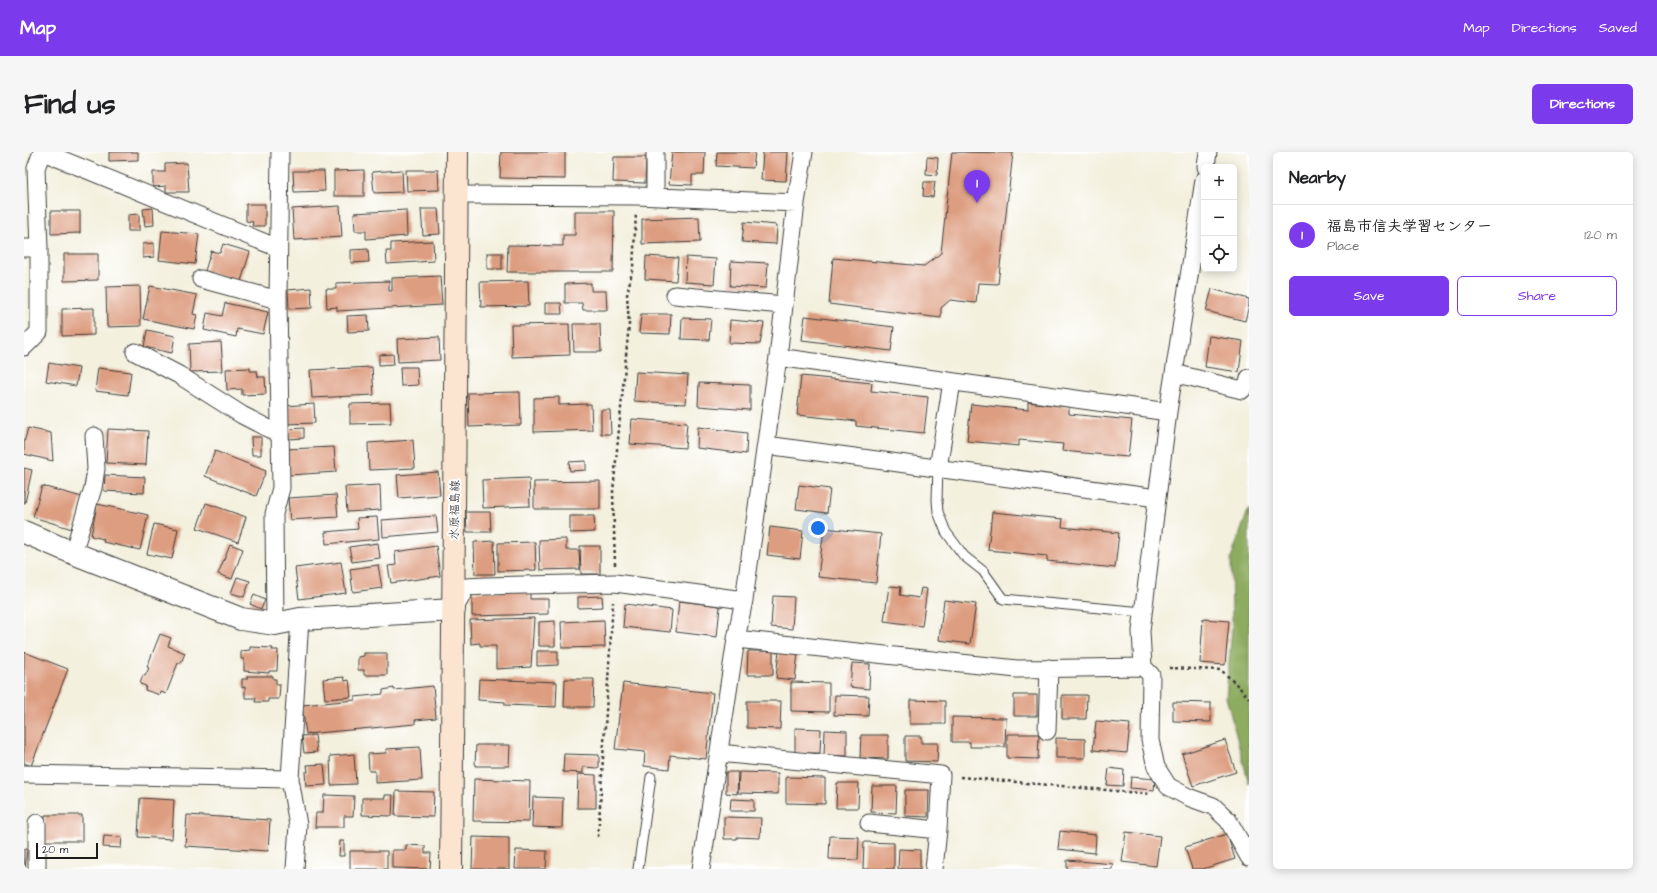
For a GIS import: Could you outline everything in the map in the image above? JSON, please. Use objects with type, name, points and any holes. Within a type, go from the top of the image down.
[{"type":"main road","name":"水原福島線","points":[[451,869],[458,195],[457,152]]},
{"type":"street","points":[[24,347],[39,332],[32,248],[36,168],[42,152],[278,248]]},
{"type":"street","points":[[275,624],[274,514],[281,488],[278,300],[280,152]]},
{"type":"street","points":[[655,152],[655,197]]},
{"type":"street","points":[[701,869],[736,639],[744,600],[778,357],[783,305],[804,152]]},
{"type":"street","points":[[1206,164],[1208,152]]},
{"type":"street","points":[[458,195],[637,196],[796,203]]},
{"type":"street","points":[[1201,199],[1168,412],[1157,498],[1141,631],[1143,667],[1151,676],[1150,740],[1156,767],[1168,786],[1188,797],[1213,806],[1228,820],[1249,857]]},
{"type":"street","points":[[201,279],[278,300]]},
{"type":"street","points":[[675,295],[783,305]]},
{"type":"street","points":[[135,352],[179,374],[242,415],[279,434]]},
{"type":"street","points":[[778,357],[1168,412]]},
{"type":"street","points":[[1174,373],[1242,390],[1248,383],[1249,378]]},
{"type":"street","points":[[938,468],[952,382]]},
{"type":"street","points":[[73,553],[94,482],[96,470],[94,436]]},
{"type":"street","points":[[766,445],[1157,498]]},
{"type":"street","points":[[24,532],[73,553],[241,619],[275,624],[300,619],[454,610],[466,587],[615,583],[744,600]]},
{"type":"street","points":[[295,869],[298,825],[290,779],[300,619]]},
{"type":"street","points":[[736,639],[1017,669],[1143,667]]},
{"type":"street","points":[[1047,731],[1049,668]]},
{"type":"street","points":[[719,753],[942,775],[934,869]]},
{"type":"street","points":[[24,774],[290,779]]},
{"type":"street","points":[[37,869],[38,823]]},
{"type":"street","points":[[869,823],[938,830]]},
{"type":"lane","points":[[938,468],[938,512],[946,532],[964,556],[983,571],[1003,599],[1143,612]]},
{"type":"lane","points":[[638,869],[651,777]]},
{"type":"path","points":[[598,837],[615,583],[613,492],[629,324],[627,295],[632,267],[637,196]]},
{"type":"path","points":[[1143,667],[1221,670],[1249,698]]},
{"type":"path","points":[[942,775],[1156,794]]},
{"type":"green space","points":[[1249,508],[1249,784],[1226,697],[1232,626],[1231,558]]},
{"type":"building","points":[[109,152],[138,152],[138,160],[109,161]]},
{"type":"building","points":[[501,152],[565,152],[565,179],[500,178]]},
{"type":"building","points":[[672,152],[705,152],[704,175],[692,175],[692,185],[669,184]]},
{"type":"building","points":[[717,152],[755,152],[753,168],[716,166]]},
{"type":"building","points":[[763,152],[788,152],[786,181],[761,180]]},
{"type":"building","points":[[952,152],[1013,153],[998,284],[978,283],[976,303],[950,300],[941,308],[941,318],[829,304],[833,258],[924,266],[941,253]]},
{"type":"building","points":[[614,157],[646,157],[645,183],[613,182]]},
{"type":"building","points":[[927,157],[938,158],[937,175],[926,174]]},
{"type":"building","points":[[187,163],[189,192],[166,192],[166,186],[153,187],[153,172],[165,172],[165,164]]},
{"type":"building","points":[[364,170],[364,196],[334,196],[334,171]]},
{"type":"building","points":[[402,170],[403,192],[374,193],[372,172]]},
{"type":"building","points":[[406,170],[438,170],[439,190],[407,191]]},
{"type":"building","points":[[293,171],[324,171],[325,191],[294,192]]},
{"type":"building","points":[[924,182],[935,182],[933,197],[923,196]]},
{"type":"building","points":[[246,204],[265,204],[265,226],[252,226],[253,222],[246,221]]},
{"type":"building","points":[[340,206],[342,237],[294,240],[292,209]]},
{"type":"building","points":[[153,208],[154,225],[145,226],[143,209]]},
{"type":"building","points":[[421,209],[438,209],[440,234],[423,235]]},
{"type":"building","points":[[406,210],[407,236],[366,239],[366,231],[355,231],[354,213]]},
{"type":"building","points":[[51,211],[80,211],[80,233],[51,234]]},
{"type":"building","points":[[575,211],[614,211],[613,272],[507,272],[508,245],[563,246],[563,235],[575,235]]},
{"type":"building","points":[[139,214],[139,231],[128,231],[128,215]]},
{"type":"building","points":[[699,217],[700,242],[642,244],[642,219]]},
{"type":"building","points":[[744,222],[777,225],[776,244],[742,242]]},
{"type":"building","points":[[162,231],[199,234],[195,264],[159,260]]},
{"type":"building","points":[[433,241],[434,261],[387,264],[386,251],[391,251],[391,243]]},
{"type":"building","points":[[154,243],[154,257],[143,258],[143,244]]},
{"type":"building","points":[[223,244],[250,252],[241,281],[205,271],[211,251],[220,253]]},
{"type":"building","points":[[368,249],[369,262],[351,263],[351,250]]},
{"type":"building","points":[[487,253],[502,253],[502,269],[487,269]]},
{"type":"building","points":[[64,254],[98,254],[98,280],[64,281]]},
{"type":"building","points":[[646,256],[678,258],[676,281],[645,279]]},
{"type":"building","points":[[686,257],[716,259],[714,284],[685,282]]},
{"type":"building","points":[[731,261],[768,263],[766,288],[730,286]]},
{"type":"building","points":[[440,276],[442,305],[337,311],[337,307],[327,308],[326,289],[336,289],[336,283],[389,281],[389,291],[392,291],[392,278]]},
{"type":"building","points":[[528,281],[529,306],[481,307],[480,282]]},
{"type":"building","points":[[591,283],[591,291],[606,291],[607,310],[583,310],[582,303],[565,303],[565,284]]},
{"type":"building","points":[[140,286],[141,326],[107,327],[106,287]]},
{"type":"building","points":[[150,286],[197,295],[193,314],[197,315],[194,329],[143,319]]},
{"type":"building","points":[[311,288],[312,308],[289,309],[288,290]]},
{"type":"building","points":[[1212,289],[1249,299],[1245,321],[1206,311]]},
{"type":"building","points":[[225,303],[268,312],[263,334],[237,329],[236,337],[204,330],[207,313],[222,316]]},
{"type":"building","points":[[545,303],[561,303],[562,314],[545,314]]},
{"type":"building","points":[[94,308],[94,335],[62,336],[62,309]]},
{"type":"building","points":[[641,314],[671,314],[670,334],[639,333]]},
{"type":"building","points":[[368,315],[369,331],[348,332],[347,316]]},
{"type":"building","points":[[805,316],[894,327],[891,351],[802,340]]},
{"type":"building","points":[[682,318],[711,319],[709,340],[681,339]]},
{"type":"building","points":[[730,320],[764,323],[760,344],[729,343]]},
{"type":"building","points":[[569,324],[570,355],[512,357],[511,325]]},
{"type":"building","points":[[573,324],[600,324],[601,352],[574,352]]},
{"type":"building","points":[[147,330],[175,336],[172,353],[144,347]]},
{"type":"building","points":[[1209,336],[1243,341],[1239,372],[1205,367]]},
{"type":"building","points":[[439,337],[440,360],[398,362],[397,339]]},
{"type":"building","points":[[221,342],[223,371],[190,372],[189,344]]},
{"type":"building","points":[[393,354],[394,364],[379,365],[379,355]]},
{"type":"building","points":[[49,363],[79,368],[76,386],[46,381]]},
{"type":"building","points":[[372,367],[374,395],[312,398],[310,370]]},
{"type":"building","points":[[400,367],[417,367],[418,385],[401,386]]},
{"type":"building","points":[[98,368],[131,372],[128,395],[95,391]]},
{"type":"building","points":[[250,368],[250,371],[257,371],[258,377],[265,377],[266,394],[242,395],[242,389],[227,390],[226,369]]},
{"type":"building","points":[[636,372],[688,375],[686,404],[634,401]]},
{"type":"building","points":[[801,376],[872,383],[871,391],[928,397],[924,433],[856,426],[856,421],[797,415]]},
{"type":"building","points":[[699,383],[750,385],[750,410],[698,406]]},
{"type":"building","points":[[520,392],[521,425],[469,427],[468,393]]},
{"type":"building","points":[[559,397],[559,405],[591,404],[592,430],[534,432],[534,398]]},
{"type":"building","points":[[1028,402],[1069,407],[1069,414],[1132,420],[1128,457],[1062,451],[1063,444],[1019,440],[1019,446],[967,441],[971,404],[1028,410]]},
{"type":"building","points":[[390,403],[391,423],[350,424],[350,404]]},
{"type":"building","points":[[314,404],[315,423],[285,424],[284,406]]},
{"type":"building","points":[[601,410],[610,410],[611,434],[601,434]]},
{"type":"building","points":[[632,419],[687,423],[685,448],[630,444]]},
{"type":"building","points":[[698,427],[747,433],[746,454],[697,448]]},
{"type":"building","points":[[28,428],[51,433],[53,461],[24,454],[24,443]]},
{"type":"building","points":[[304,428],[304,438],[289,439],[288,429]]},
{"type":"building","points":[[108,429],[148,431],[146,465],[106,463]]},
{"type":"building","points":[[251,437],[261,437],[261,455],[252,455]]},
{"type":"building","points":[[413,440],[415,468],[369,470],[368,443]]},
{"type":"building","points":[[334,447],[336,472],[289,475],[287,449]]},
{"type":"building","points":[[215,451],[266,471],[256,496],[205,476]]},
{"type":"building","points":[[586,461],[586,470],[570,471],[569,462]]},
{"type":"building","points":[[24,468],[32,470],[25,503],[24,503]]},
{"type":"building","points":[[438,472],[440,495],[399,498],[397,475]]},
{"type":"building","points":[[105,475],[145,477],[144,493],[104,491]]},
{"type":"building","points":[[529,478],[530,506],[483,508],[482,480]]},
{"type":"building","points":[[600,481],[600,509],[534,509],[534,482]]},
{"type":"building","points":[[380,485],[381,510],[347,512],[345,487]]},
{"type":"building","points":[[799,485],[830,489],[827,513],[796,509]]},
{"type":"building","points":[[42,486],[82,497],[72,529],[33,517]]},
{"type":"building","points":[[336,495],[338,517],[290,520],[288,498]]},
{"type":"building","points":[[206,503],[246,517],[238,542],[197,528]]},
{"type":"building","points":[[97,504],[148,515],[140,550],[103,542],[104,539],[91,536]]},
{"type":"building","points":[[466,512],[490,512],[491,532],[467,532]]},
{"type":"building","points":[[992,512],[1063,519],[1062,527],[1119,533],[1115,568],[1047,561],[1047,556],[988,550]]},
{"type":"building","points":[[436,516],[438,532],[383,537],[382,520]]},
{"type":"building","points":[[570,516],[594,516],[595,532],[570,533]]},
{"type":"building","points":[[377,517],[379,539],[326,544],[325,532],[358,529],[357,518]]},
{"type":"building","points":[[154,524],[178,529],[172,559],[147,554]]},
{"type":"building","points":[[770,527],[803,531],[800,559],[767,555]]},
{"type":"building","points":[[824,528],[881,534],[876,583],[818,577]]},
{"type":"building","points":[[566,539],[566,550],[579,550],[580,569],[540,570],[539,540]]},
{"type":"building","points":[[494,541],[495,574],[475,574],[474,542]]},
{"type":"building","points":[[535,542],[536,570],[498,571],[498,543]]},
{"type":"building","points":[[378,543],[380,558],[352,562],[349,547]]},
{"type":"building","points":[[230,544],[243,549],[232,579],[218,574]]},
{"type":"building","points":[[436,546],[440,576],[391,583],[388,566],[396,565],[395,552]]},
{"type":"building","points":[[580,546],[600,546],[600,574],[581,574]]},
{"type":"building","points":[[341,562],[346,593],[299,599],[295,568]]},
{"type":"building","points":[[378,565],[382,588],[353,592],[350,569]]},
{"type":"building","points":[[237,577],[250,581],[244,597],[231,593]]},
{"type":"building","points":[[889,586],[901,587],[900,595],[919,598],[921,588],[927,589],[922,626],[884,621]]},
{"type":"building","points":[[530,590],[530,599],[548,599],[548,614],[472,616],[472,592]]},
{"type":"building","points":[[254,595],[265,600],[261,609],[250,604]]},
{"type":"building","points":[[602,596],[603,607],[578,608],[578,597]]},
{"type":"building","points":[[773,596],[794,597],[792,629],[771,627]]},
{"type":"building","points":[[944,600],[976,604],[970,644],[939,640]]},
{"type":"building","points":[[679,601],[720,606],[717,637],[676,632]]},
{"type":"building","points":[[625,604],[672,610],[670,632],[623,627]]},
{"type":"building","points":[[534,618],[531,667],[496,669],[496,646],[480,646],[480,643],[471,644],[470,620]]},
{"type":"building","points":[[1203,619],[1229,621],[1225,665],[1200,663]]},
{"type":"building","points":[[604,620],[605,647],[562,648],[561,622]]},
{"type":"building","points":[[555,621],[555,646],[539,646],[539,622]]},
{"type":"building","points":[[160,634],[171,638],[168,646],[185,653],[181,663],[178,663],[166,694],[161,692],[160,695],[145,690],[146,686],[140,684],[143,675],[145,676],[149,668],[147,667]]},
{"type":"building","points":[[250,647],[273,648],[272,650],[278,650],[277,671],[269,671],[269,673],[244,671],[244,659],[241,659],[241,651],[250,650]]},
{"type":"building","points":[[779,650],[798,652],[795,680],[776,678]]},
{"type":"building","points":[[537,651],[558,651],[558,665],[537,666]]},
{"type":"building","points":[[748,651],[773,651],[773,675],[747,675]]},
{"type":"building","points":[[24,652],[68,669],[31,766],[24,763]]},
{"type":"building","points":[[364,653],[387,653],[387,675],[364,675],[364,670],[358,670],[358,657],[364,656]]},
{"type":"building","points":[[852,663],[870,664],[869,689],[850,687]]},
{"type":"building","points":[[247,676],[273,676],[273,679],[276,679],[276,684],[280,684],[279,699],[268,699],[268,702],[255,702],[256,698],[245,698],[245,687],[242,688],[242,679],[247,679]]},
{"type":"building","points":[[344,677],[345,681],[349,680],[351,697],[325,699],[323,679]]},
{"type":"building","points":[[479,679],[557,682],[556,707],[505,705],[505,702],[478,700]]},
{"type":"building","points":[[565,679],[594,679],[593,707],[564,707]]},
{"type":"building","points":[[791,682],[829,683],[829,712],[791,711]]},
{"type":"building","points":[[623,683],[713,693],[706,759],[670,755],[669,769],[644,766],[645,752],[615,749]]},
{"type":"building","points":[[433,686],[436,718],[415,720],[415,724],[306,734],[302,705],[355,700],[355,697],[383,694],[383,690],[394,688],[394,690]]},
{"type":"building","points":[[835,695],[869,696],[868,716],[834,715]]},
{"type":"building","points":[[1014,695],[1037,695],[1037,716],[1014,716]]},
{"type":"building","points":[[1062,695],[1087,695],[1086,719],[1062,719]]},
{"type":"building","points":[[910,700],[945,701],[945,724],[910,724]]},
{"type":"building","points":[[747,701],[781,701],[780,729],[747,728]]},
{"type":"building","points":[[1173,702],[1211,703],[1211,722],[1173,721]]},
{"type":"building","points":[[952,717],[1006,718],[1005,747],[970,747],[970,742],[952,742]]},
{"type":"building","points":[[1096,721],[1130,724],[1127,753],[1093,750]]},
{"type":"building","points":[[795,728],[821,729],[820,753],[795,753]]},
{"type":"building","points":[[825,730],[847,731],[847,756],[824,755]]},
{"type":"building","points":[[1007,734],[1039,734],[1038,759],[1007,758]]},
{"type":"building","points":[[315,735],[317,752],[304,753],[302,736]]},
{"type":"building","points":[[861,735],[888,735],[888,759],[860,758]]},
{"type":"building","points":[[905,736],[921,736],[921,743],[938,743],[937,762],[905,761]]},
{"type":"building","points":[[1056,738],[1085,739],[1085,758],[1056,758]]},
{"type":"building","points":[[1225,740],[1236,772],[1193,786],[1182,754]]},
{"type":"building","points":[[476,745],[510,745],[509,766],[475,766]]},
{"type":"building","points":[[420,747],[422,780],[375,783],[375,771],[369,771],[368,754],[386,753],[386,749]]},
{"type":"building","points":[[354,754],[356,784],[331,785],[330,756]]},
{"type":"building","points":[[564,754],[599,755],[599,768],[583,767],[583,773],[563,772]]},
{"type":"building","points":[[324,764],[326,785],[306,786],[305,772],[308,772],[307,765]]},
{"type":"building","points":[[1109,768],[1124,770],[1123,786],[1107,785]]},
{"type":"building","points":[[726,772],[738,772],[737,794],[726,793]]},
{"type":"building","points":[[739,772],[778,773],[778,794],[738,793]]},
{"type":"building","points":[[578,774],[596,775],[596,808],[577,808]]},
{"type":"building","points":[[786,777],[825,778],[825,804],[786,803]]},
{"type":"building","points":[[1131,777],[1155,779],[1154,790],[1130,788]]},
{"type":"building","points":[[474,779],[530,781],[529,822],[473,821]]},
{"type":"building","points":[[837,783],[859,783],[858,808],[836,808]]},
{"type":"building","points":[[872,786],[897,786],[896,813],[871,812]]},
{"type":"building","points":[[905,790],[929,790],[928,817],[905,816]]},
{"type":"building","points":[[396,791],[434,792],[433,817],[395,816]]},
{"type":"building","points":[[324,795],[354,796],[353,816],[344,816],[344,827],[315,827],[316,813],[323,813]]},
{"type":"building","points":[[385,795],[393,795],[392,816],[362,815],[362,798],[385,798]]},
{"type":"building","points":[[533,797],[563,798],[562,828],[532,827]]},
{"type":"building","points":[[140,798],[174,800],[172,839],[138,837]]},
{"type":"building","points":[[731,799],[754,800],[754,811],[730,811]]},
{"type":"building","points":[[45,815],[82,815],[82,841],[45,841]]},
{"type":"building","points":[[187,815],[270,820],[268,851],[185,846]]},
{"type":"building","points":[[724,817],[761,818],[760,838],[737,837],[737,839],[724,839]]},
{"type":"building","points":[[1060,831],[1096,835],[1095,853],[1058,849]]},
{"type":"building","points":[[1126,832],[1160,836],[1156,866],[1122,862]]},
{"type":"building","points":[[1227,834],[1235,859],[1203,869],[1192,869],[1185,847]]},
{"type":"building","points":[[104,836],[122,837],[121,848],[103,847]]},
{"type":"building","points":[[830,836],[859,837],[858,860],[829,859]]},
{"type":"building","points":[[473,837],[509,838],[509,869],[472,869]]},
{"type":"building","points":[[340,841],[344,841],[344,856],[339,856]]},
{"type":"building","points":[[864,842],[894,843],[894,869],[863,869]]},
{"type":"building","points":[[406,845],[425,846],[425,853],[431,853],[430,869],[392,868],[392,850],[406,850]]},
{"type":"building","points":[[24,849],[27,849],[25,869],[24,869]]},
{"type":"building","points":[[899,849],[920,850],[920,869],[898,869]]},
{"type":"building","points":[[516,850],[547,851],[546,869],[515,869]]},
{"type":"building","points":[[350,851],[387,851],[387,869],[350,869]]},
{"type":"building","points":[[1067,860],[1113,864],[1112,869],[1067,869]]},
{"type":"place","name":"福島市信夫学習センター","points":[[977,203]]}]
